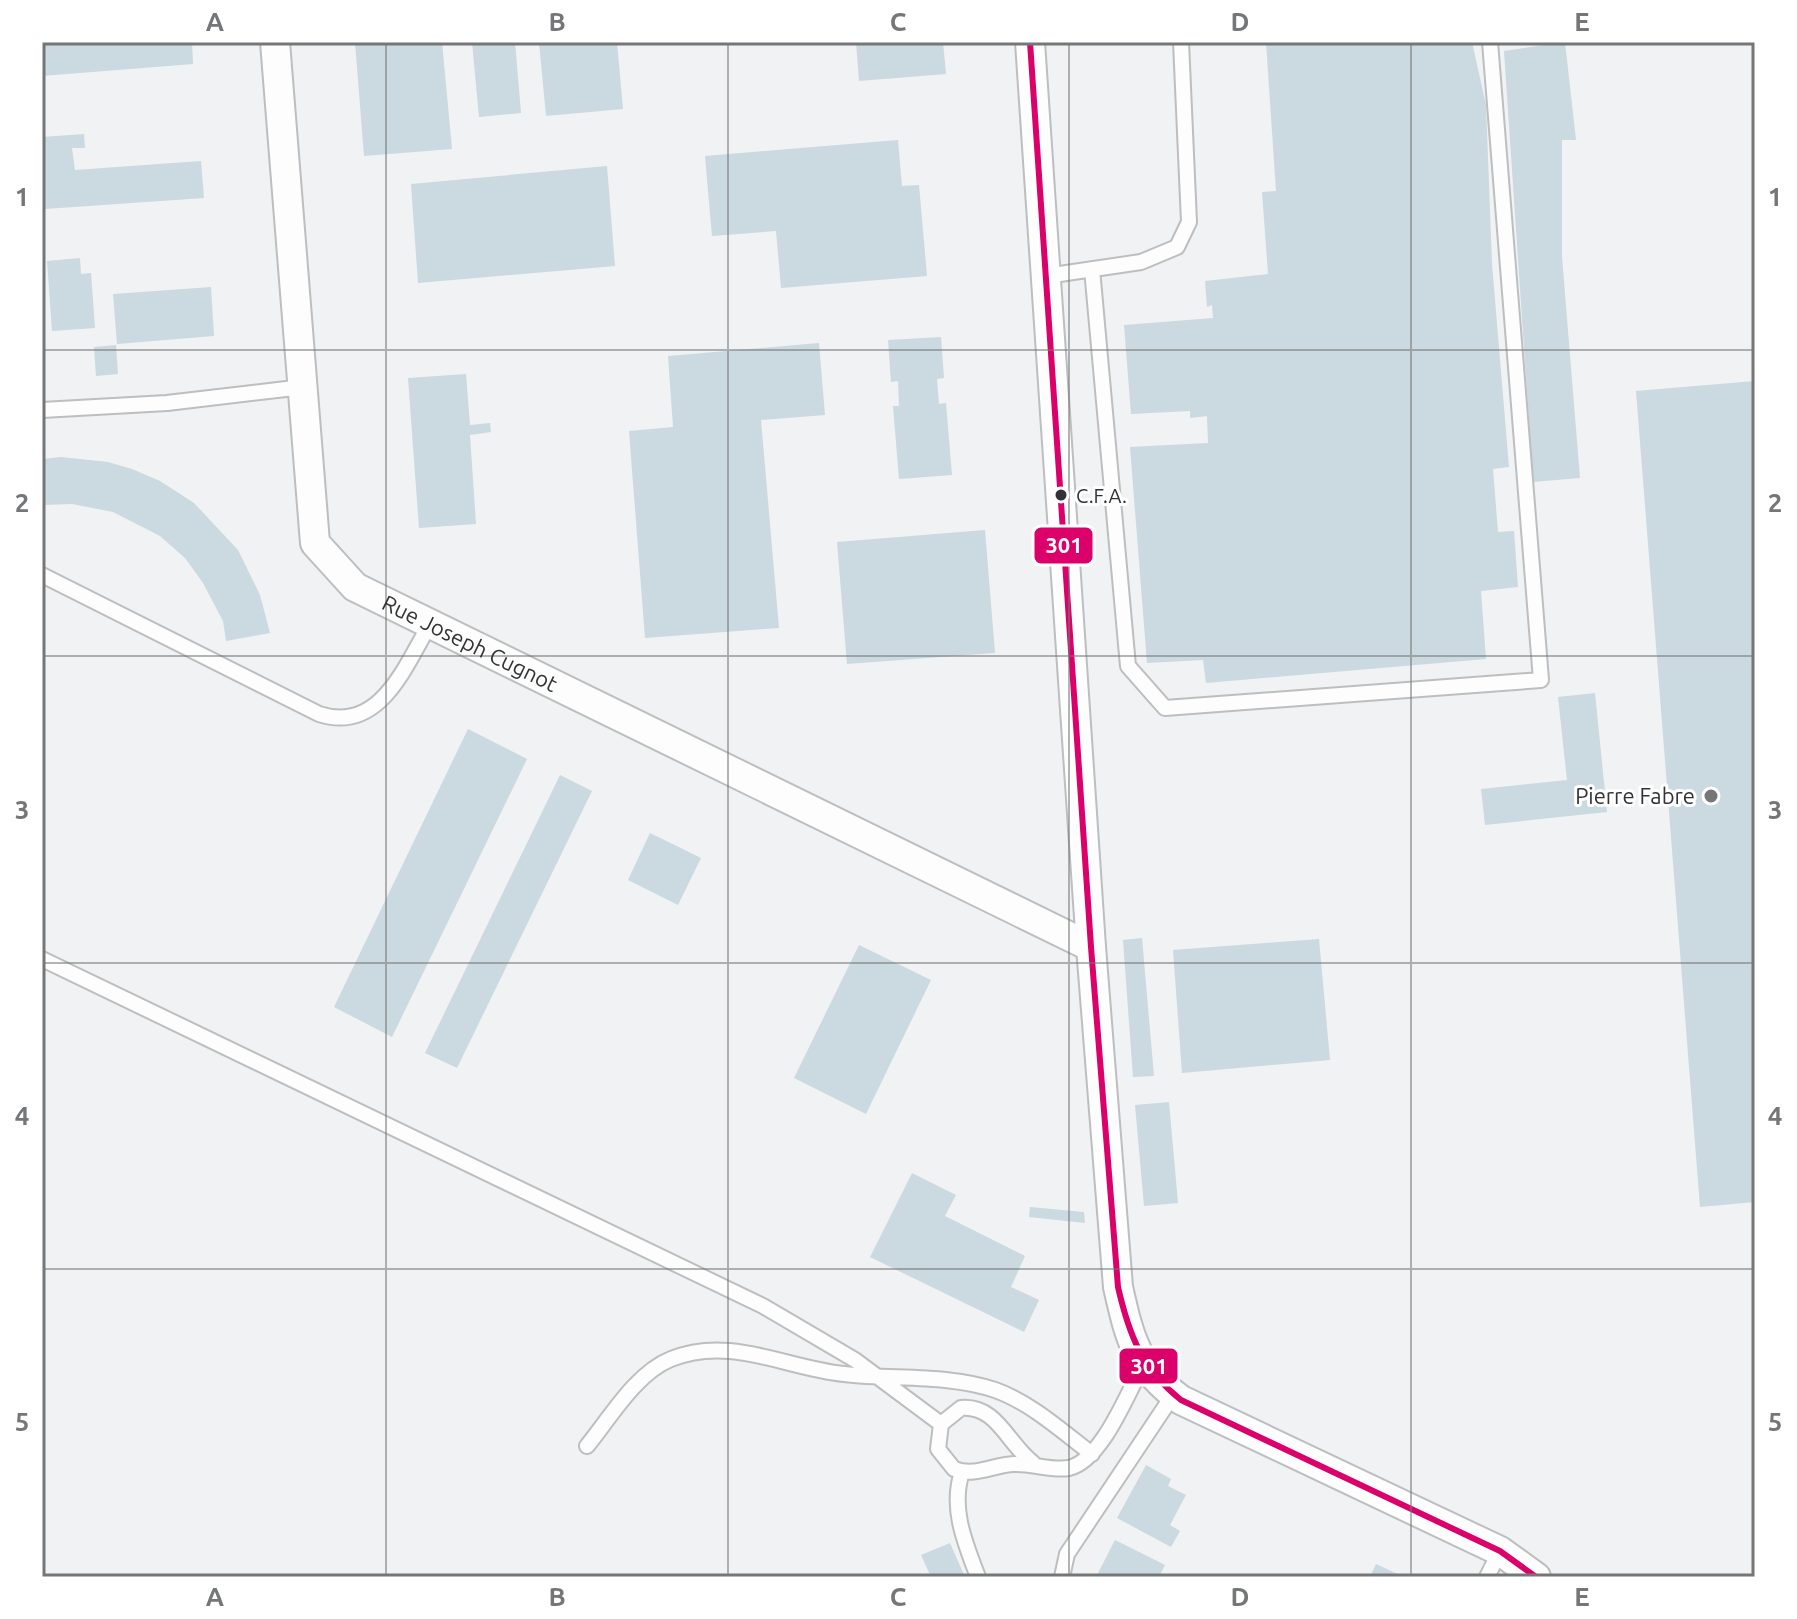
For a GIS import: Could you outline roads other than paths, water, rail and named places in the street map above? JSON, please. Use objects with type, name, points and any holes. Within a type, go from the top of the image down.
[{"type":"street","name":"Rue Joseph Cugnot","points":[[275,42],[315,543],[355,587],[1091,947]]},
{"type":"street","points":[[1030,42],[1091,947],[1118,1287],[1130,1341],[1143,1365],[1173,1395],[1500,1551],[1536,1577]]},
{"type":"lane","points":[[1046,276],[1141,262],[1177,247],[1189,222],[1181,42]]},
{"type":"lane","points":[[1092,269],[1128,666],[1165,708],[1541,680],[1490,42]]},
{"type":"lane","points":[[42,410],[167,403],[303,387]]},
{"type":"lane","points":[[42,575],[319,714],[339,721],[359,715],[378,704],[394,687],[430,624]]},
{"type":"lane","points":[[42,959],[763,1306],[879,1378],[941,1424]]},
{"type":"lane","points":[[587,1446],[644,1378],[668,1360],[701,1349],[735,1350],[840,1374],[950,1381],[994,1389],[1011,1397],[1092,1454]]},
{"type":"lane","points":[[1033,1463],[1010,1443],[996,1419],[986,1411],[961,1408],[941,1424],[938,1449],[944,1461],[962,1472],[1033,1463],[1058,1469],[1071,1467],[1092,1454],[1143,1365]]},
{"type":"lane","points":[[1062,1577],[1067,1554],[1173,1395]]},
{"type":"lane","points":[[962,1472],[957,1487],[958,1518],[978,1577]]},
{"type":"lane","points":[[1487,1577],[1500,1551]]},
{"type":"place","name":"C.F.A.","points":[[1061,495]]},
{"type":"place","name":"Pierre Fabre","points":[[1711,796]]}]
